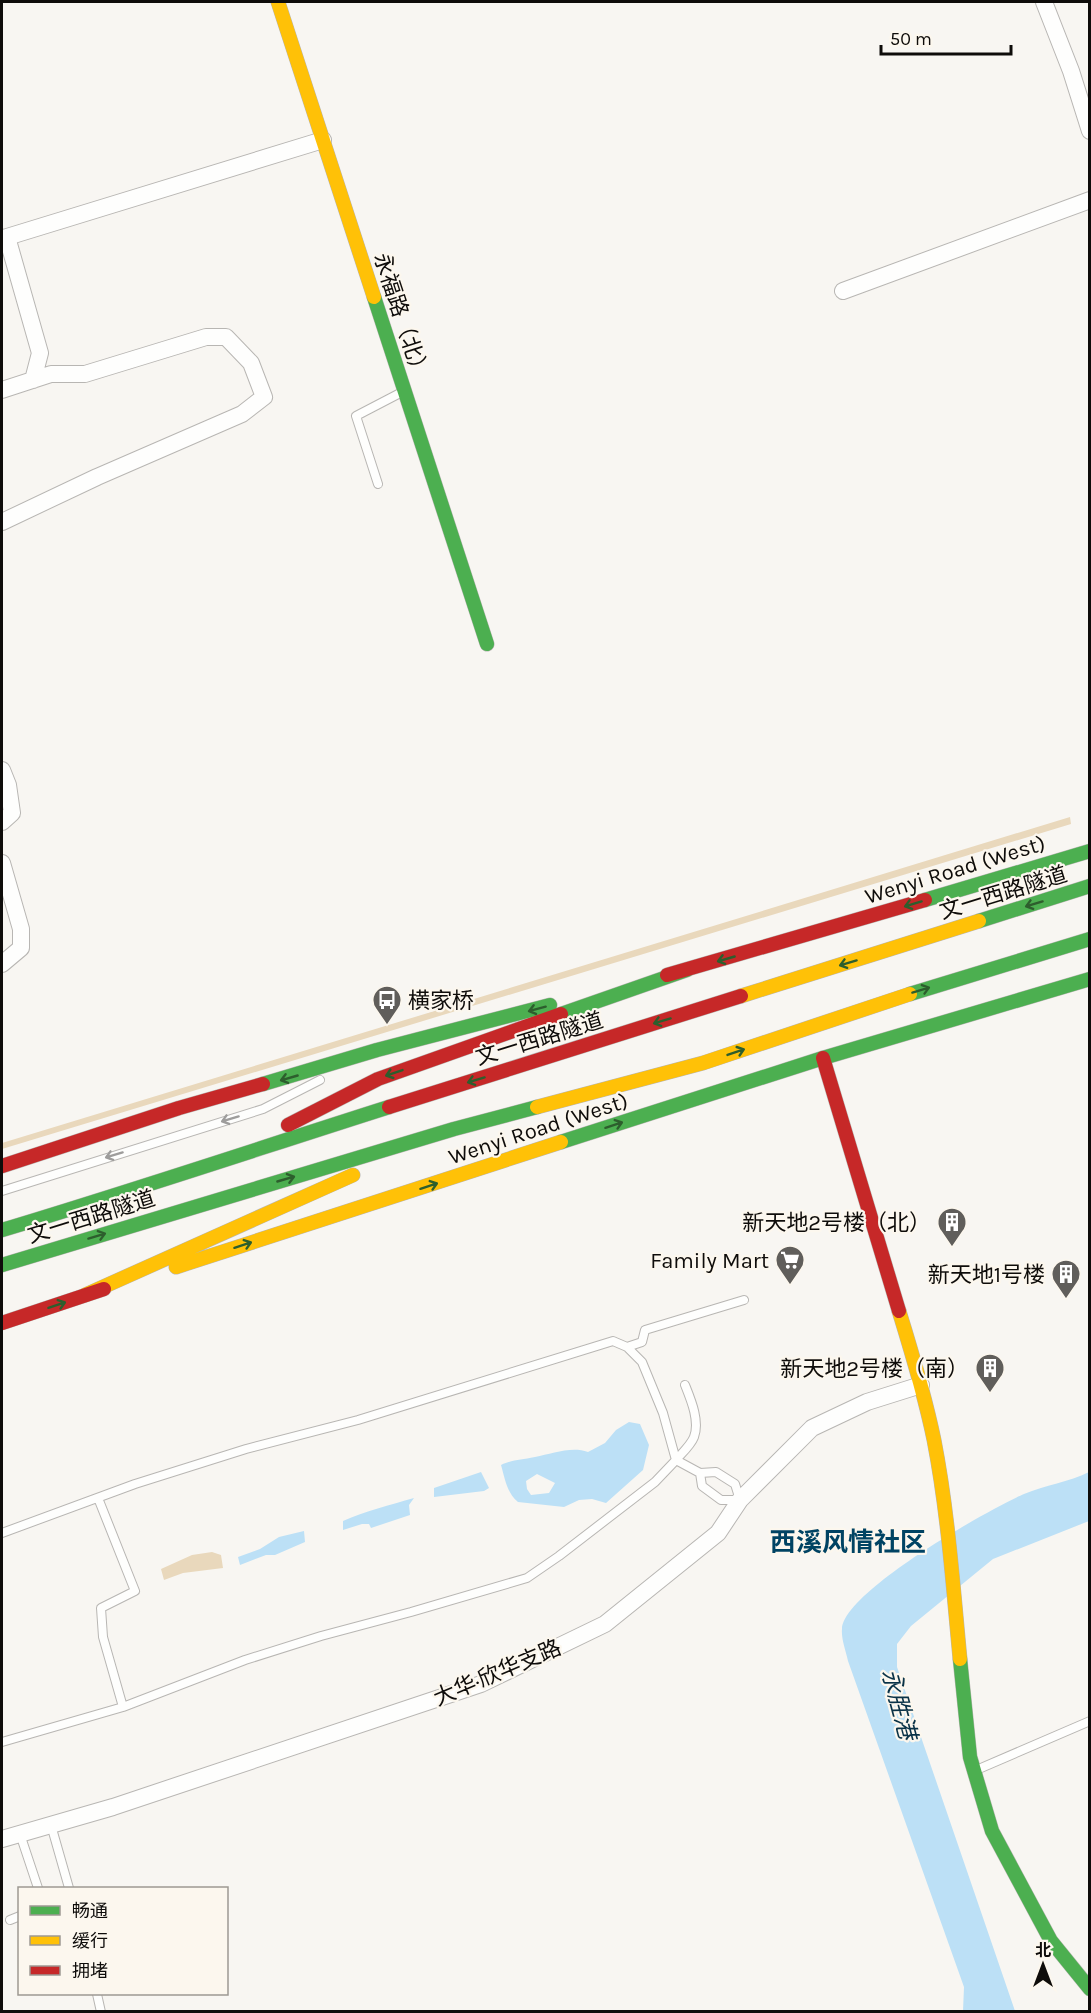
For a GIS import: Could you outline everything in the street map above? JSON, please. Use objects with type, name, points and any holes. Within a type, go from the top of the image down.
[{"type":"main road","name":"永福路（北）","points":[[278,2],[487,644]]},
{"type":"main road","name":"Wenyi Road (West)","points":[[2,1166],[179,1108],[377,1050],[687,970],[1089,851]]},
{"type":"main road","name":"文一西路隧道","points":[[2,1230],[167,1180],[222,1160],[1089,886]]},
{"type":"main road","name":"文一西路隧道","points":[[2,1265],[454,1129],[704,1063],[864,1008],[1089,939]]},
{"type":"main road","points":[[222,1160],[378,1079],[687,970]]},
{"type":"main road","name":"Wenyi Road (West)","points":[[2,1323],[823,1058],[1089,979]]},
{"type":"main road","points":[[823,1058],[921,1385],[934,1441],[945,1519],[970,1757],[992,1831],[1051,1941],[1089,1989]]},
{"type":"main road","points":[[85,1295],[454,1129]]},
{"type":"street","points":[[1044,2],[1071,71],[1089,131]]},
{"type":"street","points":[[33,380],[40,353],[4,237],[323,140]]},
{"type":"street","points":[[843,291],[1089,200]]},
{"type":"street","points":[[2,390],[51,374],[85,375],[206,337],[226,337],[251,363],[264,397],[242,414],[97,477],[2,522]]},
{"type":"street","points":[[2,770],[8,785],[12,813],[2,822]]},
{"type":"street","points":[[2,863],[21,929],[21,948],[2,964]]},
{"type":"street","name":"大华·欣华支路","points":[[2,1839],[113,1807],[481,1684],[605,1624],[718,1533],[740,1500],[812,1428],[867,1402],[921,1385]]},
{"type":"lane","points":[[378,484],[356,416],[404,390]]},
{"type":"lane","points":[[336,1072],[377,1050]]},
{"type":"lane","points":[[2,1191],[263,1109],[326,1077]]},
{"type":"lane","points":[[627,1347],[642,1342],[645,1330],[744,1300]]},
{"type":"lane","points":[[2,1533],[98,1498],[246,1449],[358,1420],[614,1341],[627,1347],[642,1362],[663,1413],[676,1460],[700,1473],[716,1472],[735,1484],[740,1500],[721,1500],[702,1486],[700,1473]]},
{"type":"lane","points":[[2,1742],[123,1707],[288,1646],[526,1578],[559,1556],[655,1482],[676,1460],[694,1438],[696,1425],[693,1406],[685,1385]]},
{"type":"lane","points":[[98,1498],[135,1591],[101,1608],[103,1636],[123,1707]]},
{"type":"lane","points":[[974,1771],[1089,1722]]},
{"type":"lane","points":[[51,1825],[69,1887]]},
{"type":"lane","points":[[20,1834],[38,1887]]},
{"type":"lane","points":[[10,1920],[18,1917]]},
{"type":"lane","points":[[98,1995],[101,2012]]},
{"type":"shaded area","points":[[1070,817],[1071,824],[2,1149],[2,1143]]},
{"type":"shaded area","points":[[212,1552],[221,1555],[223,1568],[183,1573],[164,1580],[161,1569],[192,1555]]},
{"type":"water","points":[[629,1422],[640,1424],[649,1445],[643,1470],[606,1503],[592,1499],[579,1500],[564,1507],[518,1502],[511,1494],[501,1465],[562,1451],[588,1452],[605,1443],[616,1430]],"holes":[[[537,1474],[555,1483],[549,1493],[531,1495],[526,1481]]]},
{"type":"water","points":[[481,1472],[489,1488],[484,1491],[434,1497],[434,1488]]},
{"type":"water","name":"永胜港","points":[[1089,1472],[1089,1521],[993,1559],[911,1626],[897,1644],[897,1667],[1015,2011],[963,2011],[964,1987],[848,1661],[842,1629],[849,1613],[866,1594],[920,1553],[981,1516],[1024,1494]]},
{"type":"water","points":[[414,1498],[409,1505],[410,1515],[371,1528],[369,1524],[362,1524],[343,1530],[343,1521]]},
{"type":"water","points":[[304,1531],[305,1542],[275,1555],[266,1555],[240,1565],[238,1557],[260,1549],[279,1537]]},
{"type":"traffic: fast","points":[[374,297],[487,644]]},
{"type":"traffic: fast","points":[[925,900],[1090,851]]},
{"type":"traffic: fast","points":[[979,921],[1090,886]]},
{"type":"traffic: fast","points":[[910,994],[1090,939]]},
{"type":"traffic: fast","points":[[561,1014],[687,970]]},
{"type":"traffic: fast","points":[[561,1142],[823,1058],[1090,979]]},
{"type":"traffic: fast","points":[[263,1084],[377,1050],[550,1005]]},
{"type":"traffic: fast","points":[[2,1230],[389,1107]]},
{"type":"traffic: fast","points":[[2,1265],[454,1129],[537,1107]]},
{"type":"traffic: fast","points":[[960,1659],[970,1757],[992,1831],[1051,1941],[1090,1989]]},
{"type":"traffic: slow","points":[[278,2],[374,297]]},
{"type":"traffic: slow","points":[[741,996],[979,921]]},
{"type":"traffic: slow","points":[[537,1107],[703,1063],[910,994]]},
{"type":"traffic: slow","points":[[176,1267],[561,1142]]},
{"type":"traffic: slow","points":[[85,1295],[353,1175]]},
{"type":"traffic: slow","points":[[899,1311],[927,1407],[939,1467],[950,1549],[960,1659]]},
{"type":"traffic: jam","points":[[667,975],[925,900]]},
{"type":"traffic: jam","points":[[389,1107],[741,996]]},
{"type":"traffic: jam","points":[[288,1125],[378,1079],[561,1014]]},
{"type":"traffic: jam","points":[[823,1058],[899,1311]]},
{"type":"traffic: jam","points":[[2,1166],[179,1108],[263,1084]]},
{"type":"traffic: jam","points":[[2,1323],[104,1289]]},
{"type":"place","name":"横家桥","points":[[387,1026]]},
{"type":"place","name":"新天地2号楼（北）","points":[[952,1248]]},
{"type":"place","name":"Family Mart","points":[[790,1286]]},
{"type":"place","name":"新天地1号楼","points":[[1066,1300]]},
{"type":"place","name":"新天地2号楼（南）","points":[[990,1394]]},
{"type":"district","name":"西溪风情社区","points":[[848,1542]]}]
